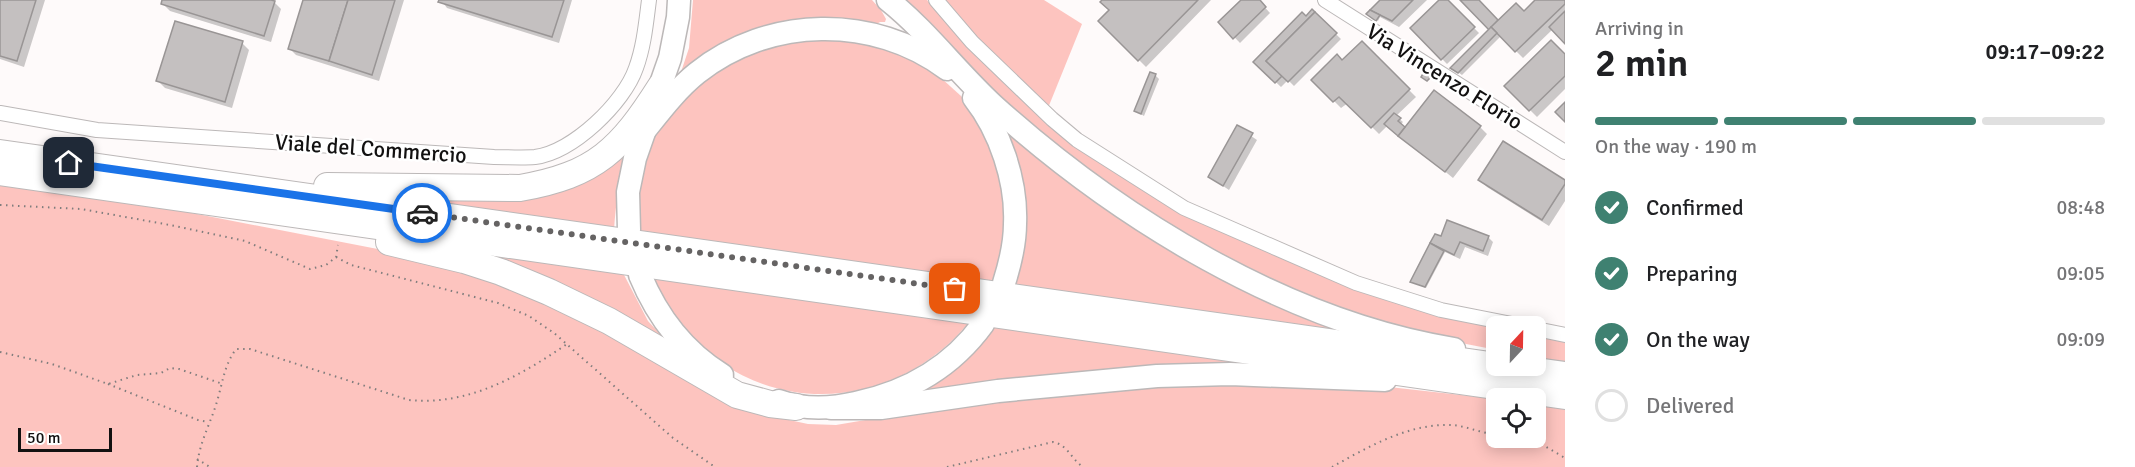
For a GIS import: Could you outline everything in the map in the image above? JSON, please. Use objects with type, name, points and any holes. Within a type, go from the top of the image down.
[{"type":"highway","points":[[107,168],[169,171],[310,186],[520,188],[546,184],[589,167],[622,141],[661,86]]},
{"type":"highway","points":[[0,153],[1486,364]]},
{"type":"highway","points":[[0,172],[1565,398]]},
{"type":"highway","points":[[136,191],[209,210],[333,229],[388,241],[501,272],[609,321],[736,395],[770,404],[795,407]]},
{"type":"highway","points":[[1546,372],[1565,375]]},
{"type":"main road","points":[[629,230],[628,192],[635,158],[670,58],[679,0]]},
{"type":"main road","points":[[888,0],[911,18],[993,105],[1044,149],[1165,236],[1244,277],[1327,314],[1380,332],[1444,348],[1486,354]]},
{"type":"main road","points":[[645,130],[672,97],[705,67],[733,50],[763,37],[812,29],[861,33],[911,47],[930,57],[965,86],[993,105]]},
{"type":"main road","points":[[927,36],[948,70]]},
{"type":"main road","points":[[965,86],[978,103],[994,133],[1004,156],[1012,189],[1016,222],[1004,283]]},
{"type":"main road","points":[[640,275],[647,293],[663,319],[693,353],[730,380],[795,407],[881,408],[998,391],[1157,376],[1230,374],[1382,380],[1527,398],[1565,398]]},
{"type":"main road","points":[[831,408],[877,398],[918,382],[954,357],[983,324]]},
{"type":"main road","points":[[1546,365],[1565,370]]},
{"type":"street","name":"Viale del Commercio","points":[[0,113],[97,130],[537,157],[565,147],[584,134],[613,106],[636,70],[645,38],[649,0]]},
{"type":"street","points":[[936,0],[972,42],[1077,140],[1184,208],[1356,283],[1441,310],[1486,319]]},
{"type":"street","name":"Via Vincenzo Florio","points":[[1325,0],[1565,152]]},
{"type":"street","points":[[1546,331],[1565,335]]},
{"type":"path","points":[[0,205],[81,209],[170,225],[245,241],[310,269],[326,265],[336,257],[338,245]]},
{"type":"path","points":[[336,257],[351,265],[498,303],[529,316],[567,344],[673,438],[715,467]]},
{"type":"path","points":[[197,467],[197,459],[208,422],[218,399],[220,383],[230,357],[236,349],[250,350],[409,400],[426,402],[468,396],[502,383],[567,344]]},
{"type":"path","points":[[0,352],[52,364],[208,422]]},
{"type":"path","points":[[108,384],[137,375],[161,373],[170,368],[220,383]]},
{"type":"path","points":[[1332,467],[1373,444],[1406,432],[1445,424],[1467,426],[1486,433]]},
{"type":"path","points":[[947,467],[1053,442],[1065,446],[1078,464],[1083,467]]},
{"type":"path","points":[[1546,447],[1565,458]]},
{"type":"path","points":[[197,459],[210,467]]},
{"type":"shaded area","points":[[693,0],[872,0],[886,19],[885,22],[875,25],[853,22],[681,72],[689,48]]},
{"type":"shaded area","points":[[905,0],[927,0],[986,63],[1062,134],[1288,258],[1486,323],[1486,348],[1373,323],[1213,255],[1074,165],[987,88]]},
{"type":"shaded area","points":[[940,0],[1044,0],[1082,24],[1048,108],[1031,94]]},
{"type":"shaded area","points":[[804,38],[871,42],[929,67],[961,96],[983,129],[1000,169],[1006,227],[998,270],[992,284],[640,235],[637,219],[640,177],[654,137],[688,92],[746,53]]},
{"type":"shaded area","points":[[1013,131],[1054,167],[1378,338],[1013,288],[1004,134]]},
{"type":"shaded area","points":[[630,146],[619,187],[614,230],[395,201],[522,194]]},
{"type":"shaded area","points":[[0,181],[125,200],[455,264],[536,296],[752,412],[808,424],[836,425],[954,405],[1127,385],[1362,384],[1486,398],[1486,448],[1546,448],[1546,405],[1565,407],[1565,467],[0,467]]},
{"type":"shaded area","points":[[430,243],[622,271],[648,321],[662,336],[655,340]]},
{"type":"shaded area","points":[[651,275],[971,320],[946,346],[918,367],[887,382],[855,391],[821,394],[787,391],[753,380],[721,363],[703,349],[678,323]]},
{"type":"shaded area","points":[[995,324],[1323,369],[931,393],[928,388],[954,369]]},
{"type":"shaded area","points":[[1546,336],[1565,341],[1565,363],[1546,359]]},
{"type":"building","points":[[0,0],[36,0],[17,61],[0,56]]},
{"type":"building","points":[[162,0],[275,1],[264,36],[161,4]]},
{"type":"building","points":[[303,0],[348,0],[329,61],[288,49]]},
{"type":"building","points":[[348,0],[395,0],[372,75],[329,61]]},
{"type":"building","points":[[439,0],[564,0],[552,37],[438,2]]},
{"type":"building","points":[[1102,0],[1198,0],[1138,61],[1098,21],[1109,10],[1100,2]]},
{"type":"building","points":[[1241,0],[1260,0],[1266,7],[1233,39],[1218,22]]},
{"type":"building","points":[[1380,0],[1413,0],[1392,21],[1370,10]]},
{"type":"building","points":[[1439,0],[1448,0],[1475,27],[1441,60],[1410,28]]},
{"type":"building","points":[[1460,0],[1479,0],[1498,20],[1489,30]]},
{"type":"building","points":[[1535,0],[1565,0],[1565,4],[1515,52],[1491,27],[1516,3],[1524,11]]},
{"type":"building","points":[[1312,9],[1315,12],[1266,61],[1282,76],[1275,83],[1253,62],[1302,12],[1306,16]]},
{"type":"building","points":[[1370,10],[1380,15],[1376,21],[1366,14]]},
{"type":"building","points":[[1565,11],[1565,44],[1549,27]]},
{"type":"building","points":[[1315,12],[1337,33],[1288,82],[1266,61]]},
{"type":"building","points":[[175,21],[243,41],[225,102],[156,81]]},
{"type":"building","points":[[1491,27],[1497,33],[1458,73],[1450,68]]},
{"type":"building","points":[[1551,40],[1565,54],[1565,76],[1529,111],[1504,86]]},
{"type":"building","points":[[1362,41],[1410,89],[1371,128],[1339,97],[1333,102],[1311,80],[1337,54],[1342,60]]},
{"type":"building","points":[[1150,72],[1156,74],[1141,114],[1134,111]]},
{"type":"building","points":[[1424,72],[1432,76],[1427,81],[1421,77]]},
{"type":"building","points":[[1434,90],[1481,126],[1445,172],[1398,136]]},
{"type":"building","points":[[1565,102],[1565,122],[1555,112]]},
{"type":"building","points":[[1394,113],[1401,118],[1398,121],[1405,127],[1398,136],[1384,124]]},
{"type":"building","points":[[1237,125],[1253,133],[1223,186],[1208,177]]},
{"type":"building","points":[[1503,141],[1565,180],[1565,184],[1542,220],[1478,180]]},
{"type":"building","points":[[1447,220],[1489,236],[1483,251],[1460,242],[1454,255],[1430,243],[1435,234],[1441,236]]},
{"type":"building","points":[[1430,243],[1444,251],[1425,287],[1410,282]]},
{"type":"way so far","points":[[422,213],[955,289]]},
{"type":"route","points":[[69,163],[422,213]]}]
